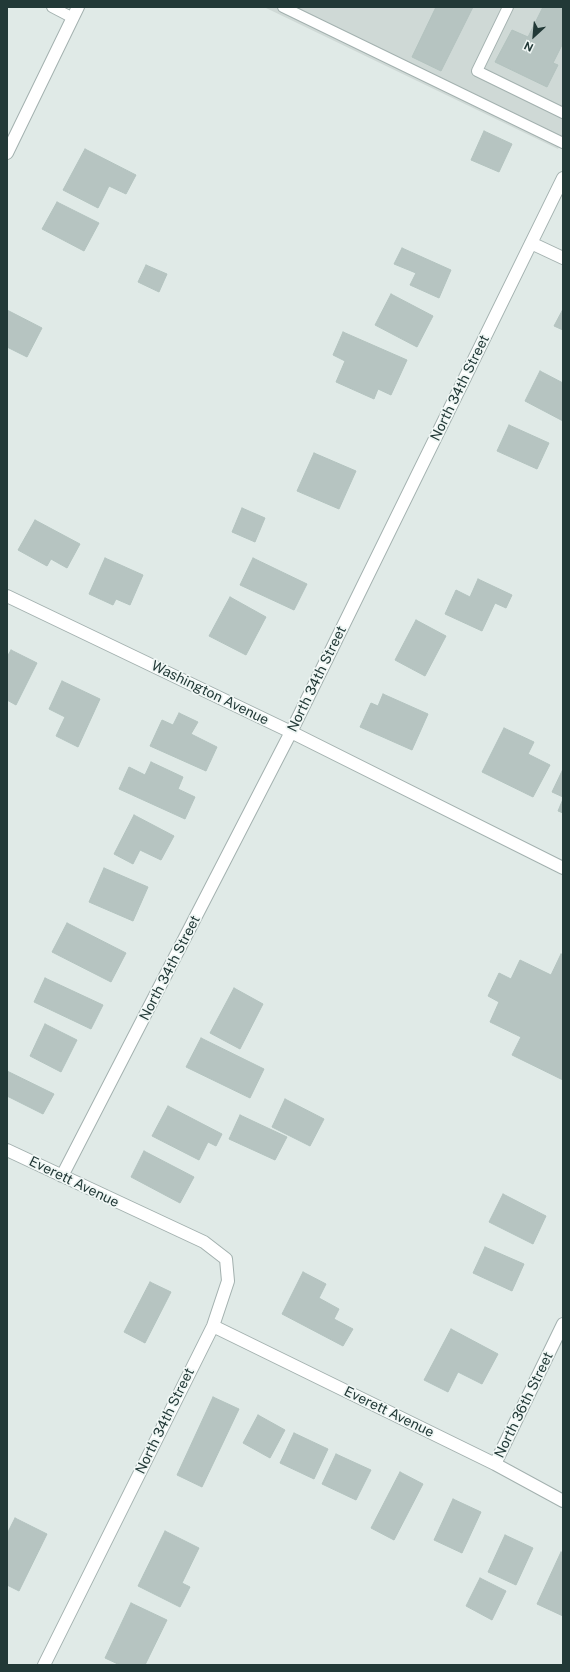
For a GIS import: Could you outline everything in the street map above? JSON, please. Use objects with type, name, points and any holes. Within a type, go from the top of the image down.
[{"type":"street","points":[[7,153],[78,7]]},
{"type":"street","name":"North 34th Street","points":[[62,1176],[291,732],[563,178]]},
{"type":"street","points":[[531,243],[563,258]]},
{"type":"street","name":"Washington Avenue","points":[[7,596],[291,732],[563,868]]},
{"type":"street","name":"Everett Avenue","points":[[7,1150],[140,1214]]},
{"type":"street","name":"North 34th Street","points":[[44,1665],[213,1326],[228,1281],[226,1259],[204,1242],[140,1214]]},
{"type":"street","name":"North 36th Street","points":[[495,1464],[563,1324]]},
{"type":"street","name":"Everett Avenue","points":[[213,1326],[495,1464],[563,1501]]},
{"type":"lane","points":[[52,7],[73,18]]},
{"type":"lane","points":[[283,7],[563,143]]},
{"type":"lane","points":[[508,7],[477,71],[563,113]]},
{"type":"shaded area","points":[[264,7],[563,7],[563,139],[558,149]]},
{"type":"building","points":[[436,7],[473,7],[441,71],[412,57]]},
{"type":"building","points":[[543,7],[563,7],[563,43],[553,63],[558,65],[547,87],[495,62],[512,30],[528,37]]},
{"type":"building","points":[[484,131],[512,144],[499,172],[471,160]]},
{"type":"building","points":[[85,149],[136,175],[126,194],[109,186],[98,208],[63,190]]},
{"type":"building","points":[[57,202],[99,223],[84,251],[42,229]]},
{"type":"building","points":[[402,248],[451,270],[439,298],[410,285],[416,273],[394,264]]},
{"type":"building","points":[[146,265],[167,274],[159,292],[138,282]]},
{"type":"building","points":[[391,294],[433,316],[417,347],[375,325]]},
{"type":"building","points":[[563,309],[563,330],[554,326]]},
{"type":"building","points":[[7,310],[42,328],[27,357],[7,347]]},
{"type":"building","points":[[343,332],[407,360],[391,395],[378,389],[374,399],[336,382],[345,361],[333,355]]},
{"type":"building","points":[[540,371],[563,383],[563,421],[525,401]]},
{"type":"building","points":[[509,425],[549,443],[537,469],[497,451]]},
{"type":"building","points":[[314,453],[356,471],[339,509],[297,491]]},
{"type":"building","points":[[242,508],[265,518],[255,542],[232,532]]},
{"type":"building","points":[[35,520],[80,544],[67,568],[51,559],[47,566],[18,550]]},
{"type":"building","points":[[105,558],[143,575],[130,605],[116,599],[113,605],[89,594]]},
{"type":"building","points":[[253,558],[307,584],[294,610],[240,585]]},
{"type":"building","points":[[478,579],[512,595],[506,608],[495,603],[482,631],[445,614],[456,590],[470,597]]},
{"type":"building","points":[[230,597],[266,617],[246,655],[209,636]]},
{"type":"building","points":[[416,620],[446,636],[425,676],[395,660]]},
{"type":"building","points":[[11,650],[37,663],[16,705],[7,700],[7,657]]},
{"type":"building","points":[[62,681],[100,699],[78,747],[56,736],[65,717],[49,709]]},
{"type":"building","points":[[383,694],[428,714],[412,750],[360,727],[371,703],[378,706]]},
{"type":"building","points":[[179,713],[198,722],[191,734],[217,747],[206,771],[150,746],[162,720],[173,725]]},
{"type":"building","points":[[504,728],[534,742],[528,754],[550,765],[533,797],[482,772]]},
{"type":"building","points":[[151,762],[183,777],[178,789],[195,797],[185,819],[119,789],[129,767],[145,775]]},
{"type":"building","points":[[563,769],[563,797],[552,792]]},
{"type":"building","points":[[563,799],[563,813],[558,811]]},
{"type":"building","points":[[134,815],[174,836],[161,860],[140,850],[133,864],[114,854]]},
{"type":"building","points":[[104,868],[148,887],[133,921],[89,902]]},
{"type":"building","points":[[67,923],[126,953],[111,982],[52,952]]},
{"type":"building","points":[[561,954],[563,955],[563,1080],[512,1055],[521,1037],[490,1022],[499,1002],[488,996],[499,973],[511,979],[520,960],[551,975]]},
{"type":"building","points":[[45,978],[103,1005],[91,1029],[34,1002]]},
{"type":"building","points":[[234,988],[263,1004],[240,1049],[210,1033]]},
{"type":"building","points":[[45,1024],[77,1040],[61,1072],[30,1056]]},
{"type":"building","points":[[201,1038],[264,1069],[250,1098],[186,1067]]},
{"type":"building","points":[[7,1071],[54,1094],[43,1114],[7,1096]]},
{"type":"building","points":[[285,1099],[324,1119],[310,1146],[272,1127]]},
{"type":"building","points":[[168,1106],[222,1134],[216,1146],[208,1142],[199,1160],[152,1136]]},
{"type":"building","points":[[240,1115],[287,1137],[275,1160],[229,1139]]},
{"type":"building","points":[[144,1151],[194,1177],[180,1203],[131,1177]]},
{"type":"building","points":[[503,1194],[546,1216],[533,1244],[489,1222]]},
{"type":"building","points":[[485,1247],[524,1264],[512,1291],[473,1273]]},
{"type":"building","points":[[303,1272],[326,1284],[319,1298],[339,1309],[334,1319],[353,1329],[343,1346],[282,1314]]},
{"type":"building","points":[[150,1282],[171,1292],[145,1343],[124,1332]]},
{"type":"building","points":[[451,1329],[498,1354],[482,1384],[458,1372],[448,1392],[424,1380]]},
{"type":"building","points":[[213,1397],[239,1409],[202,1487],[177,1475]]},
{"type":"building","points":[[258,1415],[285,1430],[270,1458],[243,1443]]},
{"type":"building","points":[[294,1433],[328,1449],[314,1479],[280,1463]]},
{"type":"building","points":[[336,1454],[371,1470],[356,1500],[322,1484]]},
{"type":"building","points":[[400,1472],[423,1484],[394,1540],[371,1528]]},
{"type":"building","points":[[453,1499],[481,1512],[462,1553],[434,1540]]},
{"type":"building","points":[[15,1518],[47,1534],[19,1591],[7,1585],[7,1534]]},
{"type":"building","points":[[165,1531],[199,1548],[182,1583],[190,1587],[180,1607],[138,1586]]},
{"type":"building","points":[[505,1535],[533,1548],[516,1585],[488,1572]]},
{"type":"building","points":[[561,1552],[563,1553],[563,1616],[537,1604]]},
{"type":"building","points":[[480,1578],[506,1591],[492,1620],[466,1606]]},
{"type":"building","points":[[131,1603],[167,1620],[145,1665],[120,1665],[105,1658]]}]
